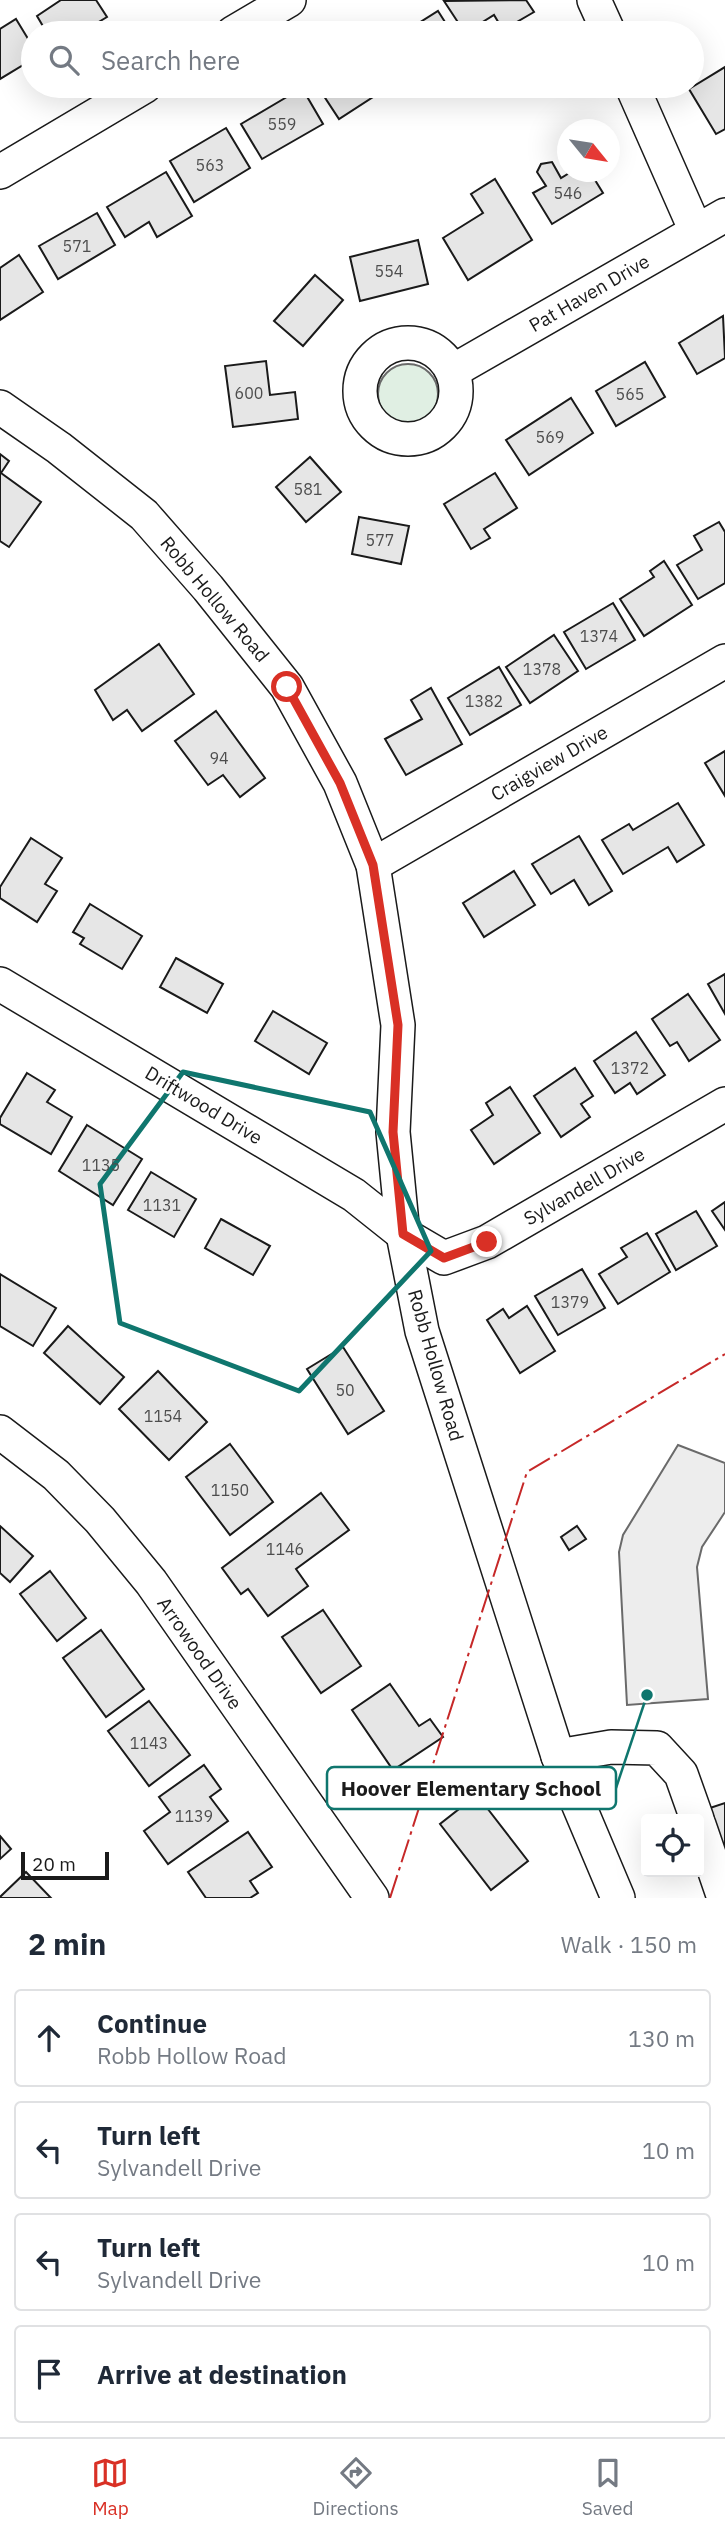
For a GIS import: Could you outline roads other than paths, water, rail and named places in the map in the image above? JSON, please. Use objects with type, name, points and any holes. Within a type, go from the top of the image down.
[{"type":"street","points":[[253,21],[289,0]]},
{"type":"street","points":[[594,0],[604,21]]},
{"type":"street","points":[[0,173],[125,98]]},
{"type":"street","points":[[637,98],[696,231]]},
{"type":"street","name":"Pat Haven Drive","points":[[453,371],[725,215]]},
{"type":"street","name":"Robb Hollow Road","points":[[0,407],[59,448],[144,515],[208,588],[287,687],[340,783],[373,865],[398,1025],[393,1132],[403,1234],[422,1331],[558,1756],[618,1898]]},
{"type":"street","name":"Craigview Drive","points":[[373,865],[725,661]]},
{"type":"street","name":"Driftwood Drive","points":[[0,984],[354,1195],[403,1234]]},
{"type":"street","name":"Sylvandell Drive","points":[[403,1234],[444,1258],[487,1242],[725,1104]]},
{"type":"street","name":"Arrowood Drive","points":[[0,1432],[56,1475],[100,1520],[151,1582],[372,1898]]},
{"type":"street","points":[[558,1756],[611,1746],[657,1748],[681,1774],[695,1814]]},
{"type":"street","points":[[704,1840],[724,1898]]},
{"type":"place","name":"Hoover Elementary School","points":[[647,1695]]}]
